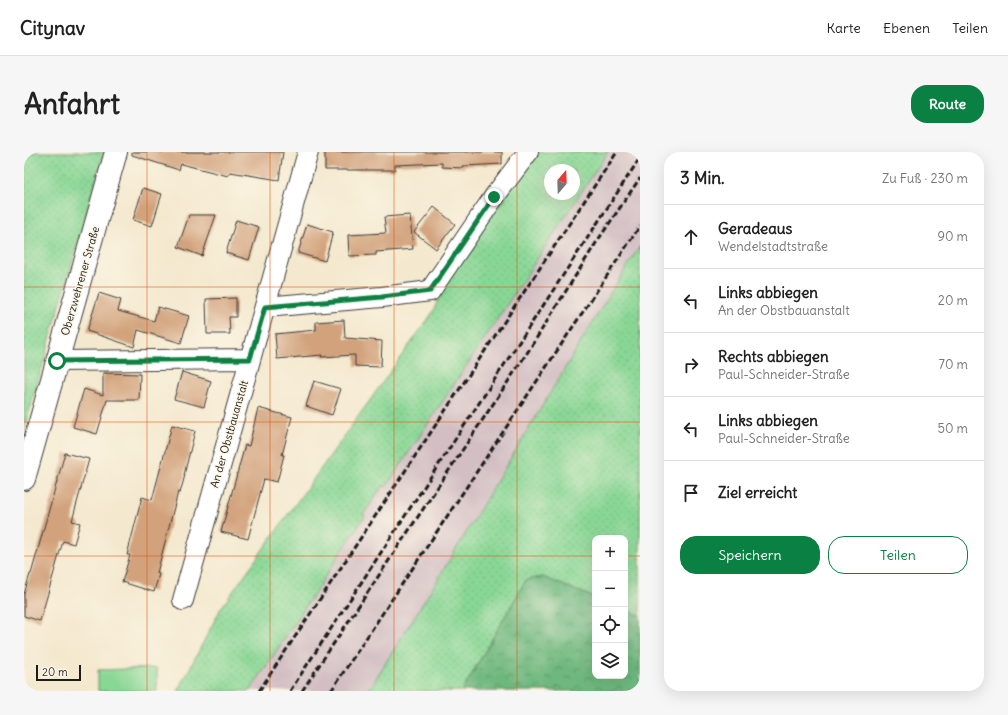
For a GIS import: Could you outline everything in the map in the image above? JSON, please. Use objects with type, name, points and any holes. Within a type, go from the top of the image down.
[{"type":"main road","name":"Oberzwehrener Straße","points":[[24,479],[116,152]]},
{"type":"street","name":"An der Obstbauanstalt","points":[[183,600],[308,152]]},
{"type":"street","points":[[265,307],[382,297],[430,291],[494,197],[528,152]]},
{"type":"street","points":[[57,361],[250,359]]},
{"type":"shaded area","points":[[608,152],[640,152],[640,246],[438,579],[368,691],[250,691],[365,517],[363,515],[383,485],[386,487],[576,200],[580,200],[580,194]]},
{"type":"green space","points":[[24,152],[104,152],[24,430]]},
{"type":"green space","points":[[537,152],[608,152],[580,194],[580,164],[544,164],[544,200],[576,200],[386,487],[383,485],[363,515],[365,516],[250,691],[178,691],[221,608],[433,312],[449,272]]},
{"type":"green space","points":[[640,246],[640,615],[628,611],[628,535],[592,535],[592,597],[543,577],[526,580],[462,691],[368,691],[438,579]]},
{"type":"green space","points":[[543,577],[592,597],[592,679],[628,679],[628,611],[640,615],[640,691],[462,691],[526,580]]},
{"type":"green space","points":[[157,668],[157,691],[98,691],[98,670]]},
{"type":"building","points":[[132,152],[283,152],[279,180],[230,172],[228,176],[181,164],[179,170],[132,155]]},
{"type":"building","points":[[325,152],[502,152],[502,164],[464,166],[464,168],[442,167],[442,163],[395,165],[395,170],[325,170]]},
{"type":"building","points":[[143,188],[162,194],[152,226],[133,220]]},
{"type":"building","points":[[434,207],[455,224],[436,249],[414,232]]},
{"type":"building","points":[[189,215],[216,215],[202,256],[178,247]]},
{"type":"building","points":[[410,215],[413,249],[376,252],[376,255],[349,256],[348,235],[386,233],[384,217]]},
{"type":"building","points":[[236,220],[259,227],[249,260],[226,253]]},
{"type":"building","points":[[307,224],[333,232],[325,261],[298,253]]},
{"type":"building","points":[[99,293],[121,300],[118,311],[154,321],[158,307],[189,316],[181,343],[138,330],[134,347],[87,331]]},
{"type":"building","points":[[236,298],[236,317],[229,317],[230,334],[207,334],[206,299]]},
{"type":"building","points":[[344,320],[345,338],[382,341],[381,367],[355,366],[355,355],[321,357],[322,355],[277,359],[275,334],[316,330],[316,322]]},
{"type":"building","points":[[182,372],[211,381],[204,407],[174,399]]},
{"type":"building","points":[[103,373],[140,374],[139,400],[107,400],[97,434],[73,427],[84,389],[103,395]]},
{"type":"building","points":[[314,381],[341,389],[332,415],[306,406]]},
{"type":"building","points":[[258,408],[292,417],[277,482],[264,479],[248,539],[221,532],[245,445],[249,446]]},
{"type":"building","points":[[172,425],[195,431],[185,475],[180,493],[178,492],[157,573],[159,574],[154,592],[122,582],[130,555],[127,555],[142,497],[152,500]]},
{"type":"building","points":[[65,453],[89,459],[72,521],[80,523],[74,544],[63,541],[40,621],[24,616],[24,594]]},
{"type":"railway","points":[[259,691],[617,152]]},
{"type":"railway","points":[[290,691],[640,158]]},
{"type":"railway","points":[[302,691],[529,350],[596,243],[640,178]]},
{"type":"railway","points":[[331,691],[640,226]]},
{"type":"route","points":[[57,361],[250,359],[265,307],[382,297],[430,291],[494,197]]}]
